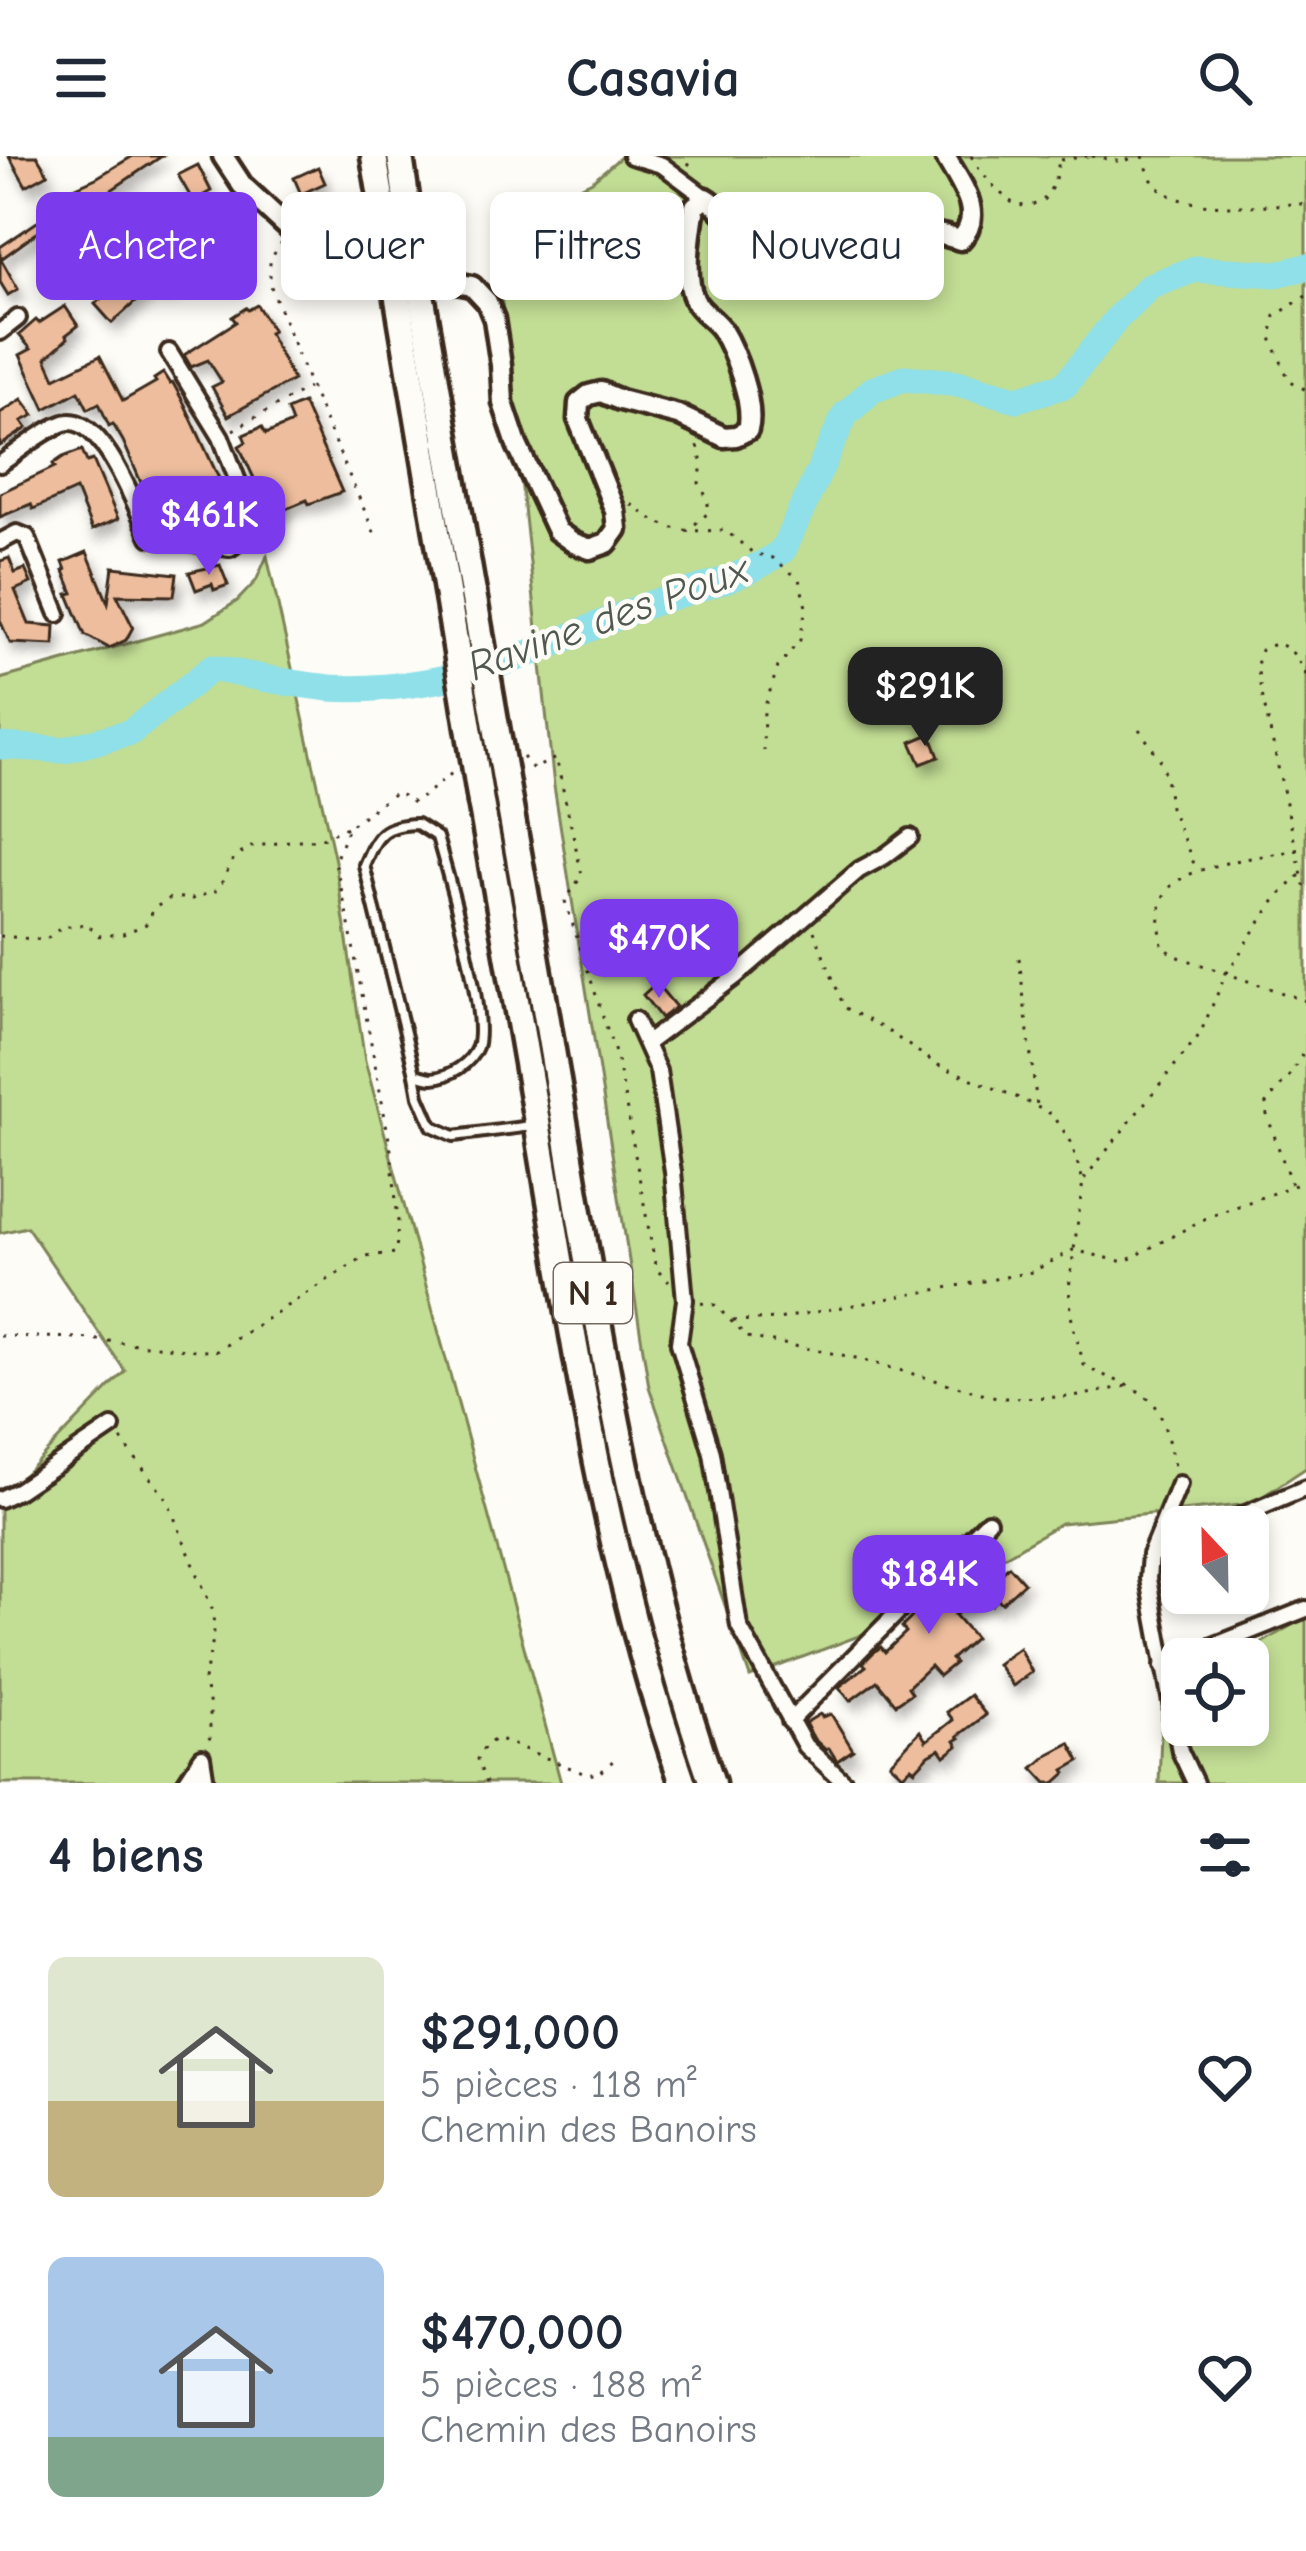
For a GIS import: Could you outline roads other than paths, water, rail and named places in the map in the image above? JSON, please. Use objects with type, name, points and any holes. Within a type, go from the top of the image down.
[{"type":"highway","name":"N 1","points":[[374,156],[384,192]]},
{"type":"highway","name":"N 1","points":[[400,156],[402,192]]},
{"type":"highway","name":"N 1","points":[[411,300],[460,595],[481,802],[580,1377],[615,1557],[683,1783]]},
{"type":"highway","name":"N 1","points":[[460,595],[508,796],[606,1369],[644,1553],[712,1783]]},
{"type":"main road","points":[[223,156],[242,185],[281,222]]},
{"type":"main road","points":[[466,285],[487,302],[494,319],[503,403],[557,531],[590,549],[607,543],[616,529],[615,512],[578,419],[579,403],[589,395],[602,392],[678,415],[724,436],[748,430],[749,407],[737,366],[720,328],[695,302],[689,279],[695,206],[706,198],[754,238],[789,239],[838,228],[883,228],[938,232],[960,240],[973,218],[965,191],[945,156]]},
{"type":"street","points":[[631,156],[662,165],[706,198]]},
{"type":"street","points":[[0,332],[18,318]]},
{"type":"street","points":[[0,464],[63,423],[77,422],[91,429],[116,464],[150,537],[230,548],[256,529],[220,437],[169,352]]},
{"type":"street","points":[[0,542],[17,533],[27,537],[58,614]]},
{"type":"street","points":[[646,1043],[735,977],[859,870],[910,837]]},
{"type":"street","points":[[635,1020],[658,1071],[686,1300],[679,1342],[712,1454],[739,1626],[805,1747],[845,1783]]},
{"type":"street","points":[[0,1499],[112,1427]]},
{"type":"street","points":[[1161,1654],[1148,1579],[1150,1555],[1179,1484]]},
{"type":"street","points":[[1264,1506],[1306,1488]]},
{"type":"street","points":[[790,1721],[988,1521]]},
{"type":"street","points":[[1150,1555],[1161,1550]]},
{"type":"street","points":[[1233,1638],[1306,1609]]},
{"type":"street","points":[[1179,1746],[1195,1783]]},
{"type":"street","points":[[185,1783],[202,1757],[206,1783]]},
{"type":"lane","points":[[415,1074],[434,1078],[460,1069],[476,1049],[479,1022],[437,837],[417,824],[394,825],[374,842],[364,866],[419,1096],[432,1126],[454,1136],[538,1125]]},
{"type":"waterway","name":"Ravine des Poux","points":[[0,746],[64,750],[131,732],[212,668],[315,686],[374,688],[445,678],[529,653],[739,575],[783,550],[845,415],[872,390],[904,378],[957,383],[1017,399],[1065,385],[1118,317],[1150,286],[1195,269],[1277,274],[1306,267]]}]
